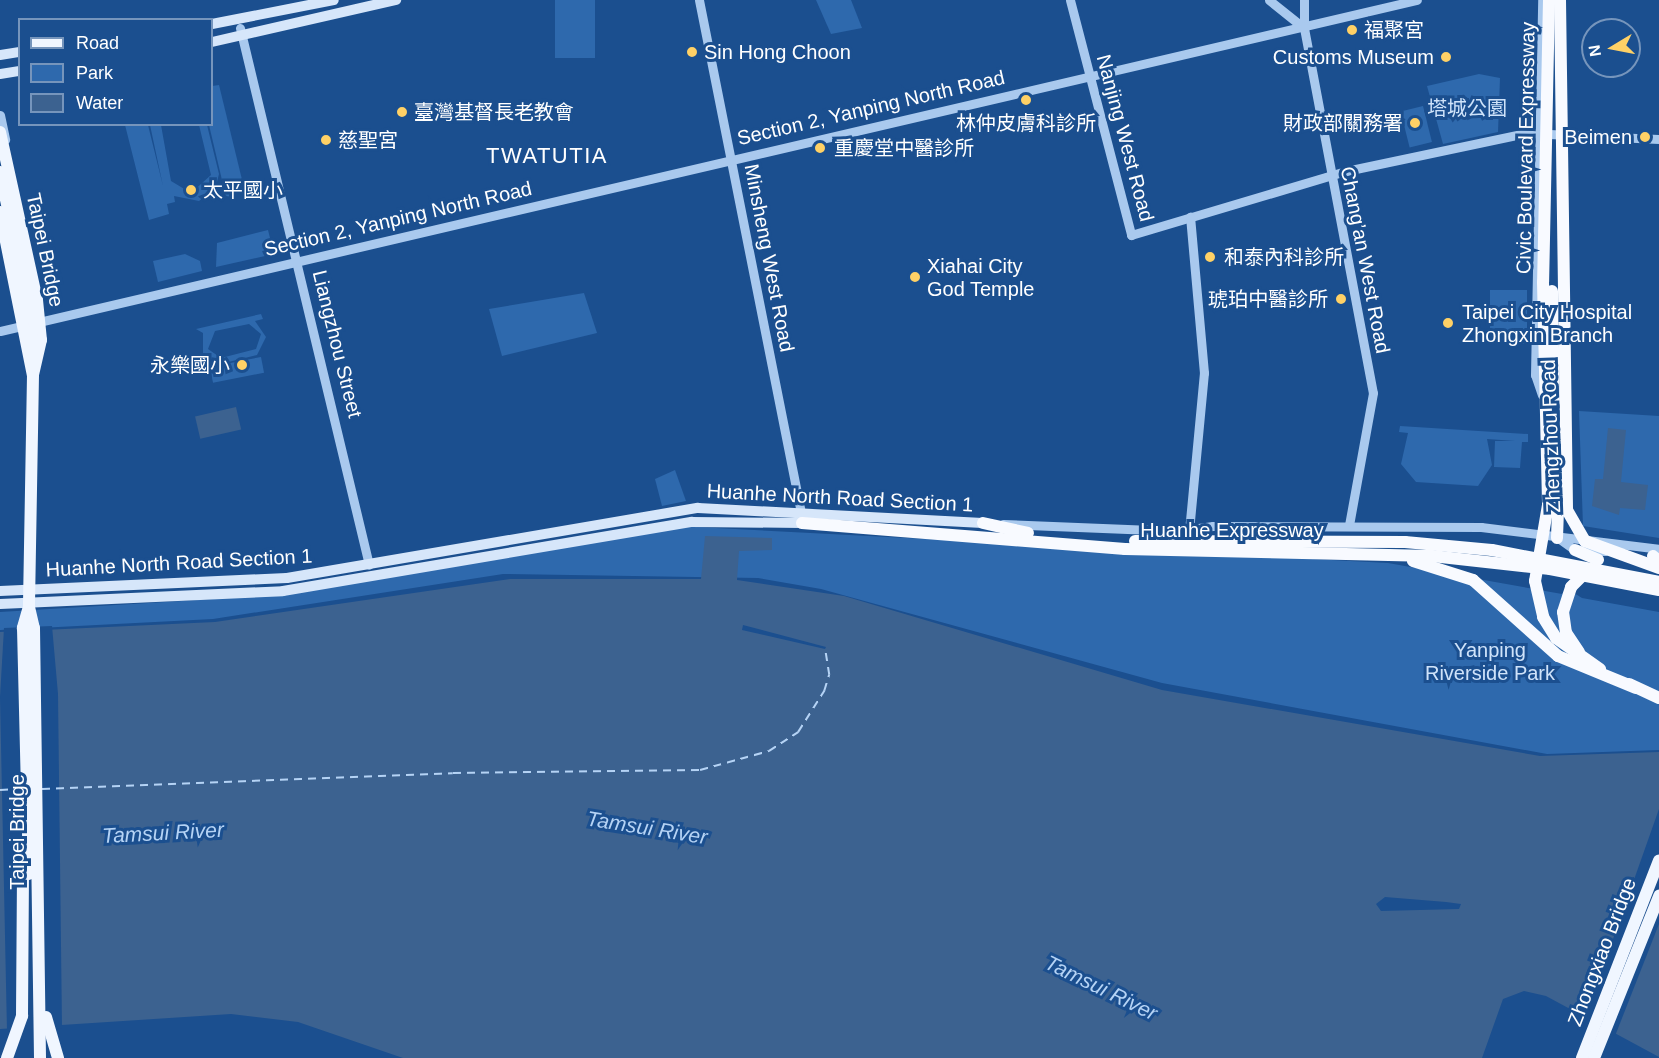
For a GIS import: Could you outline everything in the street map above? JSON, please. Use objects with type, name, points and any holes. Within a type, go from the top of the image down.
[{"type":"highway","name":"Civic Boulevard Expressway","points":[[1549,0],[1544,155],[1548,505],[1536,595],[1556,638],[1600,669],[1659,698]]},
{"type":"highway","name":"Civic Boulevard Expressway","points":[[1558,148],[1560,0]]},
{"type":"highway","points":[[1551,239],[1558,148]]},
{"type":"highway","points":[[1558,148],[1567,510],[1585,541],[1657,561]]},
{"type":"highway","points":[[1544,155],[1551,239],[1557,538]]},
{"type":"highway","name":"Huanhe Expressway","points":[[802,517],[915,531],[1125,549],[1380,554],[1550,569],[1659,590]]},
{"type":"highway","name":"Huanhe Expressway","points":[[983,523],[1079,537],[1405,542],[1492,550],[1659,582]]},
{"type":"highway","points":[[1204,531],[1369,537],[1455,562],[1659,598]]},
{"type":"highway","points":[[1575,550],[1584,558],[1657,561]]},
{"type":"highway","points":[[1380,554],[1473,580],[1558,656],[1636,688]]},
{"type":"highway","points":[[1600,669],[1576,650],[1566,633],[1567,593],[1592,568],[1624,561],[1657,561]]},
{"type":"main road","points":[[213,24],[334,0]]},
{"type":"main road","points":[[213,42],[241,32],[396,0]]},
{"type":"main road","points":[[0,55],[18,52]]},
{"type":"main road","points":[[0,74],[18,71]]},
{"type":"main road","name":"Taipei Bridge","points":[[0,132],[37,300],[41,340],[33,375],[29,607],[34,628],[31,1058]]},
{"type":"main road","points":[[0,172],[30,310],[33,375]]},
{"type":"main road","name":"Taipei Bridge","points":[[0,212],[33,375]]},
{"type":"main road","name":"Huanhe North Road Section 1","points":[[0,591],[22,588],[261,581],[369,565],[698,508],[802,517],[983,523]]},
{"type":"main road","name":"Huanhe North Road Section 1","points":[[0,604],[16,600],[283,591],[692,522],[802,517]]},
{"type":"main road","points":[[7,1058],[22,1016],[32,849]]},
{"type":"main road","points":[[32,849],[44,874],[46,1019],[58,1058]]},
{"type":"main road","name":"Taipei Bridge","points":[[32,849],[40,1058]]},
{"type":"main road","name":"Zhongxiao Bridge","points":[[1582,1058],[1659,860]]},
{"type":"main road","name":"Zhongxiao Bridge","points":[[1594,1058],[1659,896]]},
{"type":"street","name":"Minsheng West Road","points":[[699,0],[802,517]]},
{"type":"street","name":"Nanjing West Road","points":[[1070,0],[1131,236],[1190,217]]},
{"type":"street","points":[[1269,0],[1304,28]]},
{"type":"street","name":"Chang’an West Road","points":[[1304,0],[1304,28],[1373,393],[1349,525]]},
{"type":"street","name":"Section 2, Yanping North Road","points":[[0,332],[1417,0]]},
{"type":"street","name":"Zhengzhou Road","points":[[1542,0],[1536,133],[1536,310],[1546,523],[1557,538],[1572,527],[1562,167],[1566,0]]},
{"type":"street","name":"Liangzhou Street","points":[[241,32],[369,565]]},
{"type":"street","points":[[0,115],[46,320]]},
{"type":"street","points":[[1189,531],[1204,373],[1190,217],[1331,176],[1536,133],[1563,132],[1659,139]]},
{"type":"street","points":[[1536,173],[1551,183],[1562,167]]},
{"type":"street","points":[[0,233],[16,327]]},
{"type":"street","points":[[1536,310],[1566,306]]},
{"type":"street","name":"Huanhe North Road Section 1","points":[[983,523],[1189,531],[1204,531],[1213,526],[1481,527],[1557,538],[1657,561]]},
{"type":"street","points":[[1557,538],[1575,550]]},
{"type":"green space","points":[[555,0],[595,0],[595,58],[555,58]]},
{"type":"green space","points":[[816,0],[851,0],[862,28],[831,34]]},
{"type":"green space","name":"塔城公園","points":[[1479,74],[1500,78],[1498,132],[1443,144],[1427,86]]},
{"type":"green space","points":[[219,85],[245,192],[226,197],[209,126],[213,126],[213,86]]},
{"type":"green space","name":"財政部關務署","points":[[1423,106],[1432,142],[1410,147],[1401,112]]},
{"type":"green space","points":[[125,126],[148,126],[163,186],[150,126],[161,126],[171,181],[191,193],[211,175],[199,126],[207,126],[219,174],[216,186],[199,201],[174,196],[175,202],[167,204],[169,214],[149,220]]},
{"type":"green space","points":[[268,230],[274,254],[216,267],[217,243]]},
{"type":"green space","points":[[185,254],[200,261],[202,271],[158,282],[153,261]]},
{"type":"green space","points":[[1490,290],[1527,290],[1527,344],[1490,344]]},
{"type":"green space","points":[[584,293],[597,333],[502,356],[489,309]]},
{"type":"green space","points":[[261,314],[263,319],[255,321],[266,337],[257,355],[220,364],[203,355],[203,333],[196,329]],"holes":[[[249,324],[261,334],[256,349],[221,358],[208,349],[215,331]]]},
{"type":"green space","points":[[261,357],[264,373],[213,383],[210,367]]},
{"type":"green space","points":[[1579,411],[1659,416],[1659,538],[1583,526]]},
{"type":"green space","points":[[1400,426],[1528,434],[1528,442],[1522,442],[1520,468],[1494,467],[1495,441],[1515,441],[1487,439],[1492,465],[1478,486],[1416,482],[1401,464],[1408,433],[1399,432]]},
{"type":"green space","points":[[675,470],[686,501],[662,506],[655,479]]},
{"type":"green space","name":"Yanping Riverside Park","points":[[677,526],[1388,563],[1562,594],[1566,588],[1582,598],[1659,612],[1659,750],[1547,754],[1162,683],[821,589],[758,578],[503,574],[213,619],[0,630],[0,612],[280,595]]},
{"type":"water","points":[[236,407],[241,429],[200,439],[195,416]]},
{"type":"water","points":[[1608,428],[1626,430],[1621,482],[1648,485],[1645,510],[1620,508],[1619,515],[1592,506],[1595,479],[1603,479]]},
{"type":"water","name":"Tamsui River","points":[[705,536],[772,538],[772,550],[739,551],[737,580],[844,596],[1162,690],[1540,756],[1659,752],[1659,1057],[1546,996],[1524,991],[1503,999],[1482,1058],[403,1058],[298,1022],[231,1014],[0,1029],[0,632],[215,622],[510,579],[701,579]],"holes":[[[1385,897],[1461,904],[1459,909],[1381,911],[1376,904]]]},
{"type":"pier","points":[[743,625],[826,647],[825,649],[742,630]]},
{"type":"pier","points":[[52,626],[58,694],[62,1028],[7,1031],[0,697],[4,628]]},
{"type":"pier","points":[[1659,809],[1659,924],[1615,1036],[1584,1021]]},
{"type":"ferry route","points":[[42,789],[453,773],[700,770],[769,751],[798,732],[824,691],[829,675],[825,649]]},
{"type":"ferry route","points":[[0,790],[22,789]]},
{"type":"place","name":"福聚宮","points":[[1352,30]]},
{"type":"place","name":"Sin Hong Choon","points":[[692,52]]},
{"type":"place","name":"Customs Museum","points":[[1446,57]]},
{"type":"place","name":"林仲皮膚科診所","points":[[1026,100]]},
{"type":"place","name":"臺灣基督長老教會","points":[[402,112]]},
{"type":"place","name":"財政部關務署","points":[[1415,123]]},
{"type":"place","name":"Beimen","points":[[1645,137]]},
{"type":"place","name":"慈聖宮","points":[[326,140]]},
{"type":"place","name":"重慶堂中醫診所","points":[[820,148]]},
{"type":"place","name":"太平國小","points":[[191,190]]},
{"type":"place","name":"和泰內科診所","points":[[1210,257]]},
{"type":"place","name":"Xiahai City God Temple","points":[[915,277]]},
{"type":"place","name":"琥珀中醫診所","points":[[1341,299]]},
{"type":"place","name":"Taipei City Hospital Zhongxin Branch","points":[[1448,323]]},
{"type":"place","name":"永樂國小","points":[[242,365]]},
{"type":"district","name":"TWATUTIA","points":[[547,156]]}]
